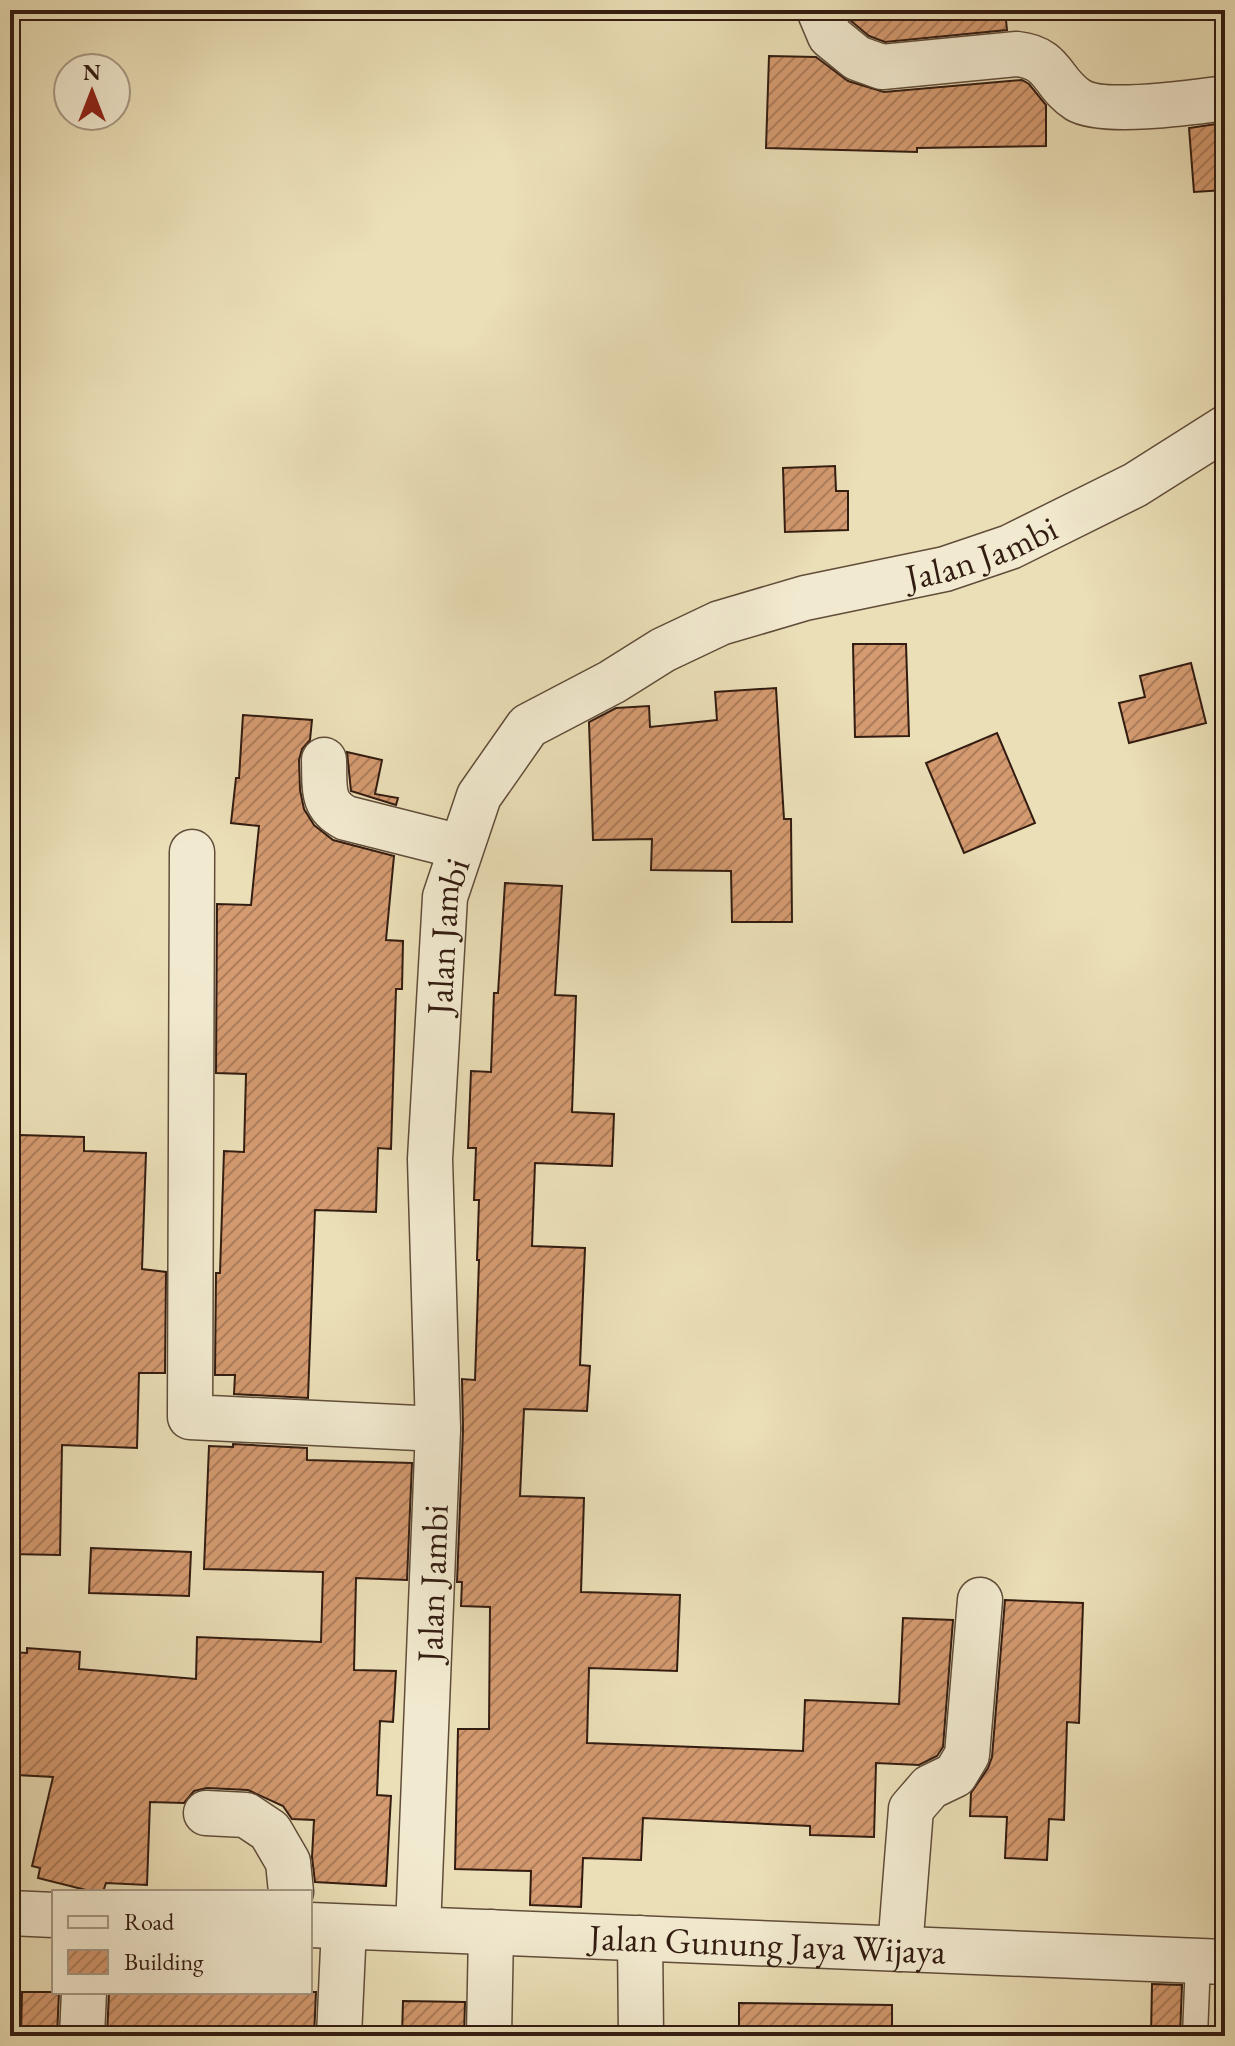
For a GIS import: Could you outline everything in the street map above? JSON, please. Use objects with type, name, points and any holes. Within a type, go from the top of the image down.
[{"type":"street","points":[[819,10],[830,36],[857,58],[882,67],[1025,55],[1044,62],[1078,100],[1091,104],[1113,107],[1225,98]]},
{"type":"street","name":"Jalan Jambi","points":[[418,1929],[438,1429],[430,1159],[445,897],[479,796],[528,726],[612,682],[663,650],[720,623],[805,598],[945,569],[1010,547],[1135,485],[1225,428]]},
{"type":"street","points":[[324,760],[326,798],[332,811],[346,818],[461,847]]},
{"type":"street","points":[[192,852],[190,1417],[438,1429]]},
{"type":"street","points":[[900,1949],[911,1809],[930,1787],[955,1775],[967,1755],[980,1600]]},
{"type":"street","points":[[206,1813],[246,1815],[270,1831],[288,1862],[291,1890]]},
{"type":"street","points":[[10,1913],[52,1915]]},
{"type":"street","points":[[327,1926],[339,2036]]},
{"type":"street","name":"Jalan Gunung Jaya Wijaya","points":[[327,1926],[1211,1961]]},
{"type":"street","points":[[489,2036],[491,1932]]},
{"type":"street","points":[[640,1938],[641,2036]]},
{"type":"street","points":[[82,2036],[84,1994]]},
{"type":"lane","points":[[1195,2036],[1211,1961]]},
{"type":"building","points":[[849,10],[1005,10],[1007,30],[885,42],[869,36],[851,21]]},
{"type":"building","points":[[769,56],[816,57],[848,81],[884,92],[1022,80],[1046,105],[1046,146],[917,148],[917,152],[766,148]]},
{"type":"building","points":[[1223,123],[1225,190],[1194,192],[1189,128]]},
{"type":"building","points":[[835,466],[836,491],[848,491],[848,530],[785,532],[783,468]]},
{"type":"building","points":[[853,644],[906,644],[909,736],[855,737]]},
{"type":"building","points":[[1191,663],[1206,723],[1129,743],[1119,703],[1145,697],[1140,676]]},
{"type":"building","points":[[776,688],[784,819],[791,819],[792,922],[732,922],[731,871],[651,870],[652,839],[593,840],[589,722],[616,708],[649,706],[650,727],[717,720],[715,692]]},
{"type":"building","points":[[243,715],[312,720],[310,740],[302,749],[299,760],[304,809],[314,825],[333,840],[394,856],[386,940],[403,941],[402,989],[396,989],[391,1149],[378,1148],[376,1212],[315,1210],[308,1398],[234,1394],[235,1375],[215,1375],[216,1273],[220,1273],[224,1151],[244,1152],[246,1074],[216,1073],[217,904],[251,905],[259,826],[231,823],[236,778],[239,778]]},
{"type":"building","points":[[997,733],[1035,823],[964,853],[926,763]]},
{"type":"building","points":[[347,752],[382,760],[375,794],[398,798],[396,805],[351,791]]},
{"type":"building","points":[[505,883],[562,886],[555,995],[576,996],[572,1112],[614,1114],[612,1166],[535,1163],[532,1246],[585,1248],[580,1365],[590,1366],[587,1411],[524,1409],[520,1496],[584,1498],[581,1592],[680,1595],[677,1671],[589,1668],[587,1743],[803,1751],[805,1700],[899,1704],[903,1618],[953,1620],[943,1747],[937,1756],[919,1765],[876,1763],[874,1837],[810,1835],[810,1826],[643,1818],[641,1860],[583,1858],[581,1907],[530,1905],[531,1871],[455,1869],[458,1729],[489,1729],[490,1607],[461,1606],[462,1582],[457,1582],[462,1379],[475,1380],[479,1260],[479,1200],[474,1200],[476,1148],[468,1148],[471,1071],[491,1072],[494,993],[498,993]]},
{"type":"building","points":[[20,1135],[84,1137],[84,1151],[146,1153],[142,1269],[166,1272],[165,1373],[139,1373],[137,1448],[62,1445],[60,1555],[10,1554],[10,1249],[17,1250]]},
{"type":"building","points":[[233,1444],[307,1448],[307,1460],[412,1463],[407,1580],[356,1578],[354,1670],[396,1671],[393,1722],[380,1721],[377,1795],[391,1796],[386,1886],[315,1882],[312,1857],[314,1820],[292,1819],[283,1806],[248,1790],[207,1788],[194,1791],[184,1803],[150,1802],[147,1885],[106,1883],[104,1890],[86,1890],[38,1878],[40,1868],[32,1866],[53,1777],[17,1775],[18,1771],[10,1770],[10,1652],[27,1653],[27,1648],[80,1652],[79,1669],[196,1679],[197,1637],[321,1642],[323,1572],[204,1569],[209,1446],[233,1447]]},
{"type":"building","points":[[91,1548],[191,1552],[189,1596],[89,1593]]},
{"type":"building","points":[[1005,1600],[1083,1603],[1079,1723],[1067,1722],[1064,1820],[1049,1819],[1047,1860],[1005,1858],[1007,1817],[970,1816],[971,1793],[992,1757]]},
{"type":"building","points":[[1152,1984],[1182,1985],[1180,2036],[1151,2036]]},
{"type":"building","points":[[22,1992],[59,1994],[57,2036],[21,2036]]},
{"type":"building","points":[[316,1992],[314,2036],[107,2036],[109,1994]]},
{"type":"building","points":[[403,2001],[465,2002],[464,2036],[402,2036]]},
{"type":"building","points":[[739,2003],[892,2005],[892,2036],[739,2036]]}]
